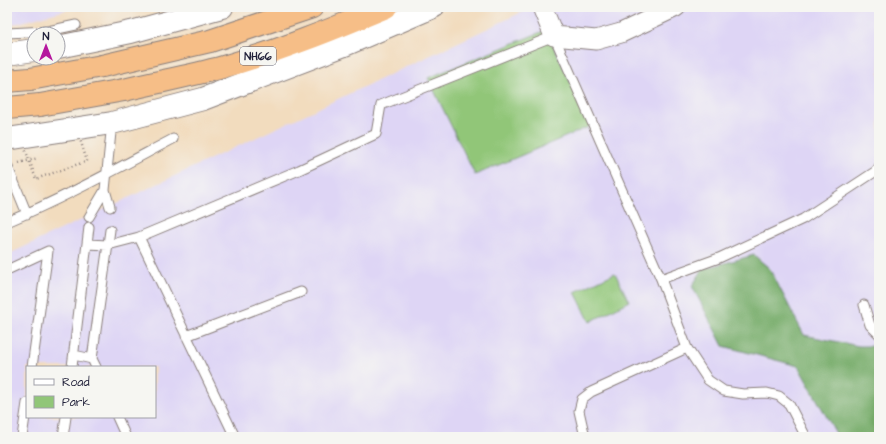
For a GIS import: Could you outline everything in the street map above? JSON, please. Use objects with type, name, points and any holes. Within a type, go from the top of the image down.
[{"type":"highway","name":"NH66","points":[[7,81],[30,79],[102,66],[210,41],[312,7]]},
{"type":"highway","name":"NH66","points":[[7,108],[40,105],[124,90],[222,67],[258,56],[386,7]]},
{"type":"street","points":[[66,36],[131,32],[222,7]]},
{"type":"street","points":[[7,139],[112,123],[203,99],[347,44],[432,7]]},
{"type":"street","points":[[542,7],[554,36],[596,40],[621,33],[676,7]]},
{"type":"street","points":[[7,54],[26,51]]},
{"type":"lane","points":[[66,30],[76,25]]},
{"type":"lane","points":[[7,33],[26,35]]},
{"type":"lane","points":[[87,244],[108,245],[139,237],[299,170],[376,134],[381,105],[554,36],[661,279],[687,348],[708,380],[724,391],[743,394],[767,393],[779,396],[788,404],[806,437]]},
{"type":"lane","points":[[110,207],[105,190],[105,175],[112,123]]},
{"type":"lane","points":[[7,222],[27,214],[105,175],[173,139]]},
{"type":"lane","points":[[7,165],[27,214]]},
{"type":"lane","points":[[661,279],[718,258],[802,219],[879,168]]},
{"type":"lane","points":[[89,217],[105,190]]},
{"type":"lane","points":[[72,366],[89,227]]},
{"type":"lane","points":[[74,355],[94,363],[110,230]]},
{"type":"lane","points":[[139,237],[235,437]]},
{"type":"lane","points":[[7,270],[48,251],[32,366]]},
{"type":"lane","points":[[186,336],[301,292]]},
{"type":"lane","points":[[864,305],[870,325],[879,334]]},
{"type":"lane","points":[[585,437],[581,426],[579,412],[582,399],[592,392],[687,348]]},
{"type":"lane","points":[[22,437],[26,410]]},
{"type":"lane","points":[[63,437],[66,418]]},
{"type":"lane","points":[[117,418],[126,437]]},
{"type":"path","points":[[77,130],[87,161],[36,179],[30,160],[24,146],[77,130]]},
{"type":"path","points":[[30,160],[38,158]]},
{"type":"shaded area","points":[[7,7],[77,7],[7,26]]},
{"type":"shaded area","points":[[533,7],[879,7],[879,437],[7,437],[7,255]]},
{"type":"green space","points":[[546,30],[591,126],[475,175],[428,78]]},
{"type":"green space","points":[[754,255],[770,269],[804,335],[859,346],[879,346],[879,437],[838,437],[798,366],[723,346],[692,286],[703,269]]},
{"type":"green space","points":[[615,273],[629,301],[590,322],[575,292]]}]
